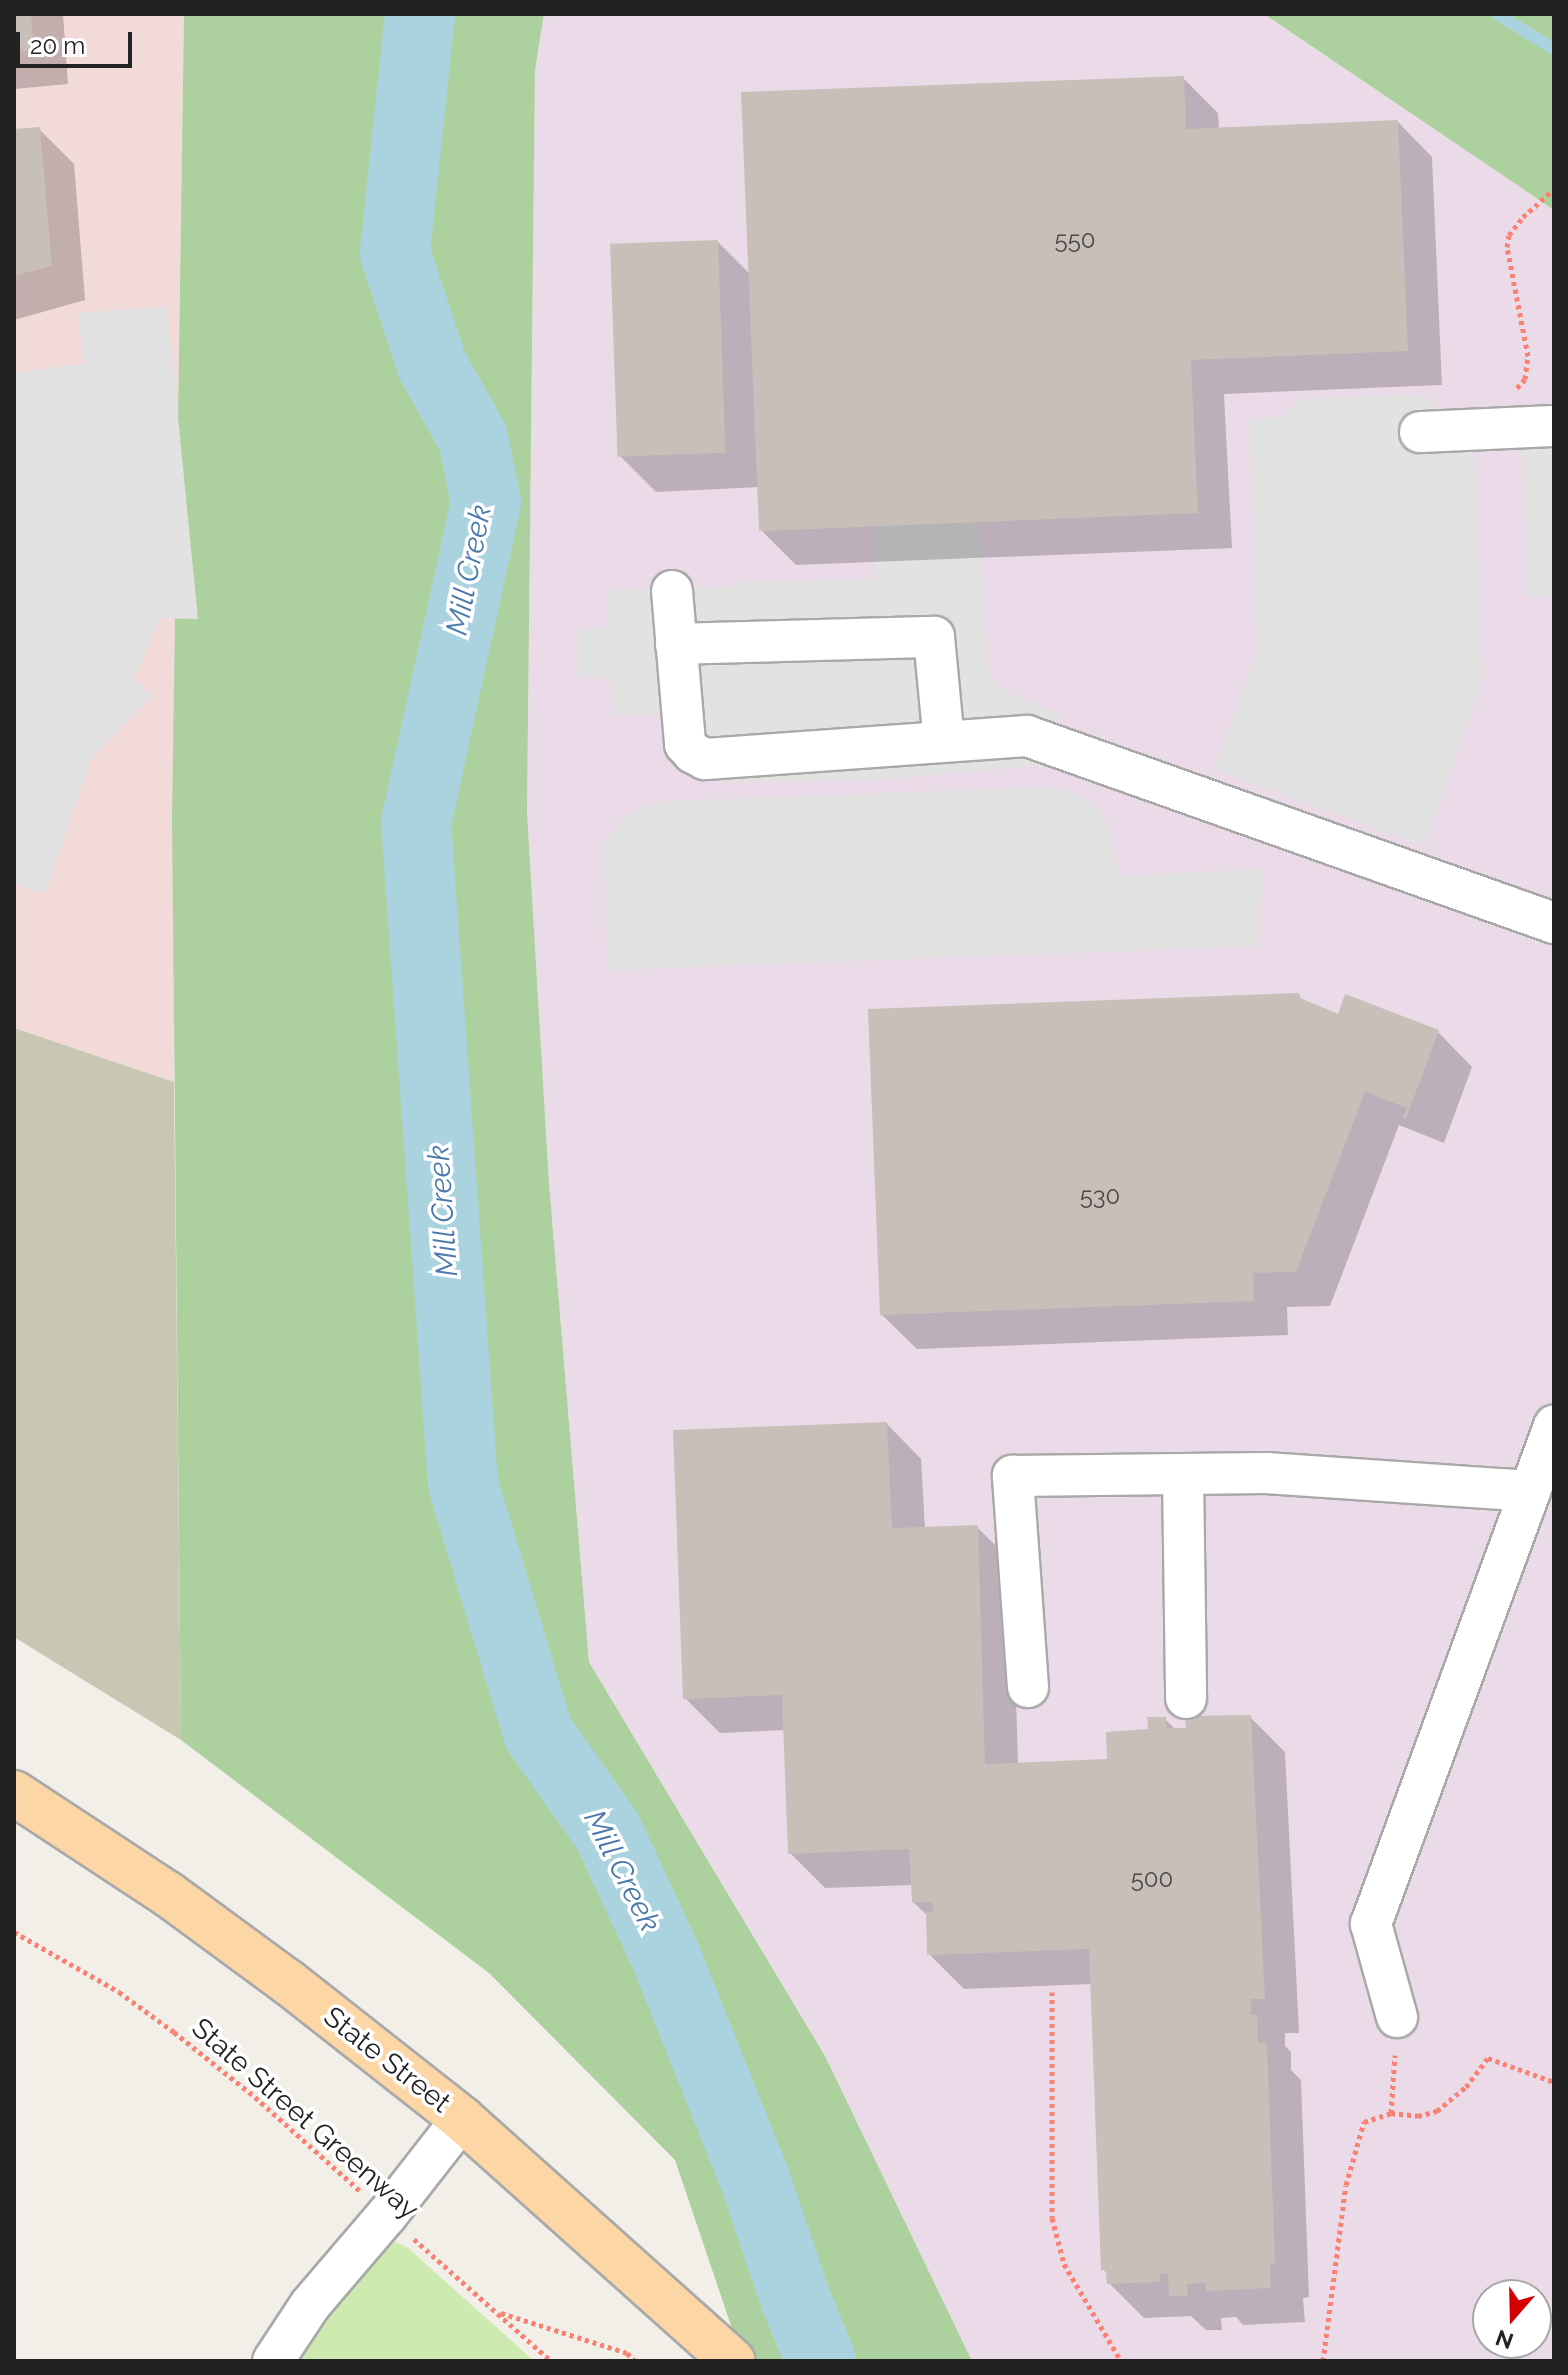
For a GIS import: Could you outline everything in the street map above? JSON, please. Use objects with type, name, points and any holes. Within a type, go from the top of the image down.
[{"type":"main road","name":"State Street","points":[[14,1793],[168,1894],[288,1982],[462,2119],[730,2357]]},
{"type":"lane","points":[[1420,432],[1554,426]]},
{"type":"lane","points":[[672,591],[685,744],[705,759],[1027,736],[1554,923]]},
{"type":"lane","points":[[676,644],[934,637],[944,742]]},
{"type":"lane","points":[[1397,2017],[1371,1924],[1554,1426]]},
{"type":"lane","points":[[1028,1687],[1013,1476],[1266,1473],[1530,1491]]},
{"type":"lane","points":[[1183,1474],[1186,1698]]},
{"type":"lane","points":[[273,2361],[310,2305],[387,2215],[462,2119]]},
{"type":"path","points":[[1504,395],[1517,388],[1528,368],[1507,247],[1509,235],[1523,217],[1554,189]]},
{"type":"path","name":"State Street Greenway","points":[[14,1932],[119,1992],[174,2032],[255,2097],[551,2361]]},
{"type":"path","points":[[1052,1992],[1052,2218],[1064,2264],[1121,2361]]},
{"type":"path","points":[[1391,2113],[1397,2017]]},
{"type":"path","points":[[1323,2361],[1330,2286],[1349,2172],[1364,2122],[1391,2113],[1418,2116],[1437,2111],[1466,2087],[1488,2058],[1554,2082]]},
{"type":"path","points":[[497,2311],[627,2353],[635,2361]]},
{"type":"shaded area","points":[[14,14],[184,14],[176,530],[174,1082],[14,1028]]},
{"type":"shaded area","points":[[544,14],[1264,14],[1554,210],[1554,2361],[972,2361],[825,2056],[589,1662],[549,1183],[527,812],[535,70]]},
{"type":"shaded area","points":[[167,306],[198,619],[160,618],[140,666],[132,677],[151,696],[91,759],[45,894],[14,884],[14,372],[84,364],[78,313]]},
{"type":"shaded area","points":[[1408,394],[1429,399],[1441,411],[1554,406],[1554,597],[1527,597],[1522,448],[1474,449],[1483,678],[1424,846],[1214,770],[1257,650],[1249,418],[1280,417],[1303,399]]},
{"type":"shaded area","points":[[979,523],[989,677],[1011,695],[1059,713],[1041,765],[869,781],[717,782],[708,779],[665,735],[661,714],[613,715],[611,681],[605,678],[578,678],[577,630],[607,627],[608,590],[737,586],[738,582],[876,579],[875,526]]},
{"type":"shaded area","points":[[1054,787],[1082,795],[1101,812],[1111,836],[1119,876],[1262,869],[1258,946],[608,970],[603,844],[625,817],[647,805],[670,801]]},
{"type":"shaded area","points":[[14,1028],[174,1082],[181,1740],[14,1637]]},
{"type":"green space","points":[[184,14],[544,14],[535,70],[527,812],[549,1183],[589,1662],[825,2056],[972,2361],[743,2361],[675,2160],[489,1973],[181,1740],[172,819]]},
{"type":"green space","points":[[1264,14],[1554,14],[1554,210]]},
{"type":"green space","points":[[385,2238],[407,2247],[534,2361],[292,2361]]},
{"type":"building","points":[[14,14],[31,14],[34,50],[14,52]]},
{"type":"building","points":[[1184,76],[1186,129],[1398,120],[1408,351],[1191,360],[1198,513],[759,531],[741,92]]},
{"type":"building","points":[[40,127],[52,266],[14,276],[14,129]]},
{"type":"building","points":[[718,240],[725,453],[617,457],[610,244]]},
{"type":"building","points":[[1299,993],[1300,998],[1338,1014],[1345,994],[1439,1030],[1406,1119],[1403,1118],[1407,1108],[1365,1092],[1296,1272],[1253,1273],[1254,1301],[880,1315],[868,1009]]},
{"type":"building","points":[[887,1422],[892,1528],[978,1525],[985,1764],[1107,1759],[1106,1732],[1148,1729],[1147,1717],[1166,1717],[1166,1728],[1186,1728],[1185,1716],[1251,1715],[1265,1999],[1251,1999],[1251,2015],[1257,2015],[1258,2043],[1267,2043],[1275,2263],[1270,2264],[1271,2288],[1206,2291],[1206,2283],[1187,2284],[1188,2296],[1169,2296],[1168,2274],[1160,2274],[1159,2282],[1107,2284],[1106,2270],[1101,2270],[1089,1949],[927,1955],[926,1912],[933,1912],[933,1902],[912,1902],[909,1849],[788,1854],[782,1695],[683,1699],[673,1430]]},
{"type":"waterway","name":"Mill Creek","points":[[420,14],[395,253],[432,365],[473,438],[486,502],[416,823],[463,1484],[538,1733],[608,1832],[666,1957],[755,2179],[796,2300],[821,2361]]},
{"type":"waterway","points":[[1497,14],[1554,49]]}]
